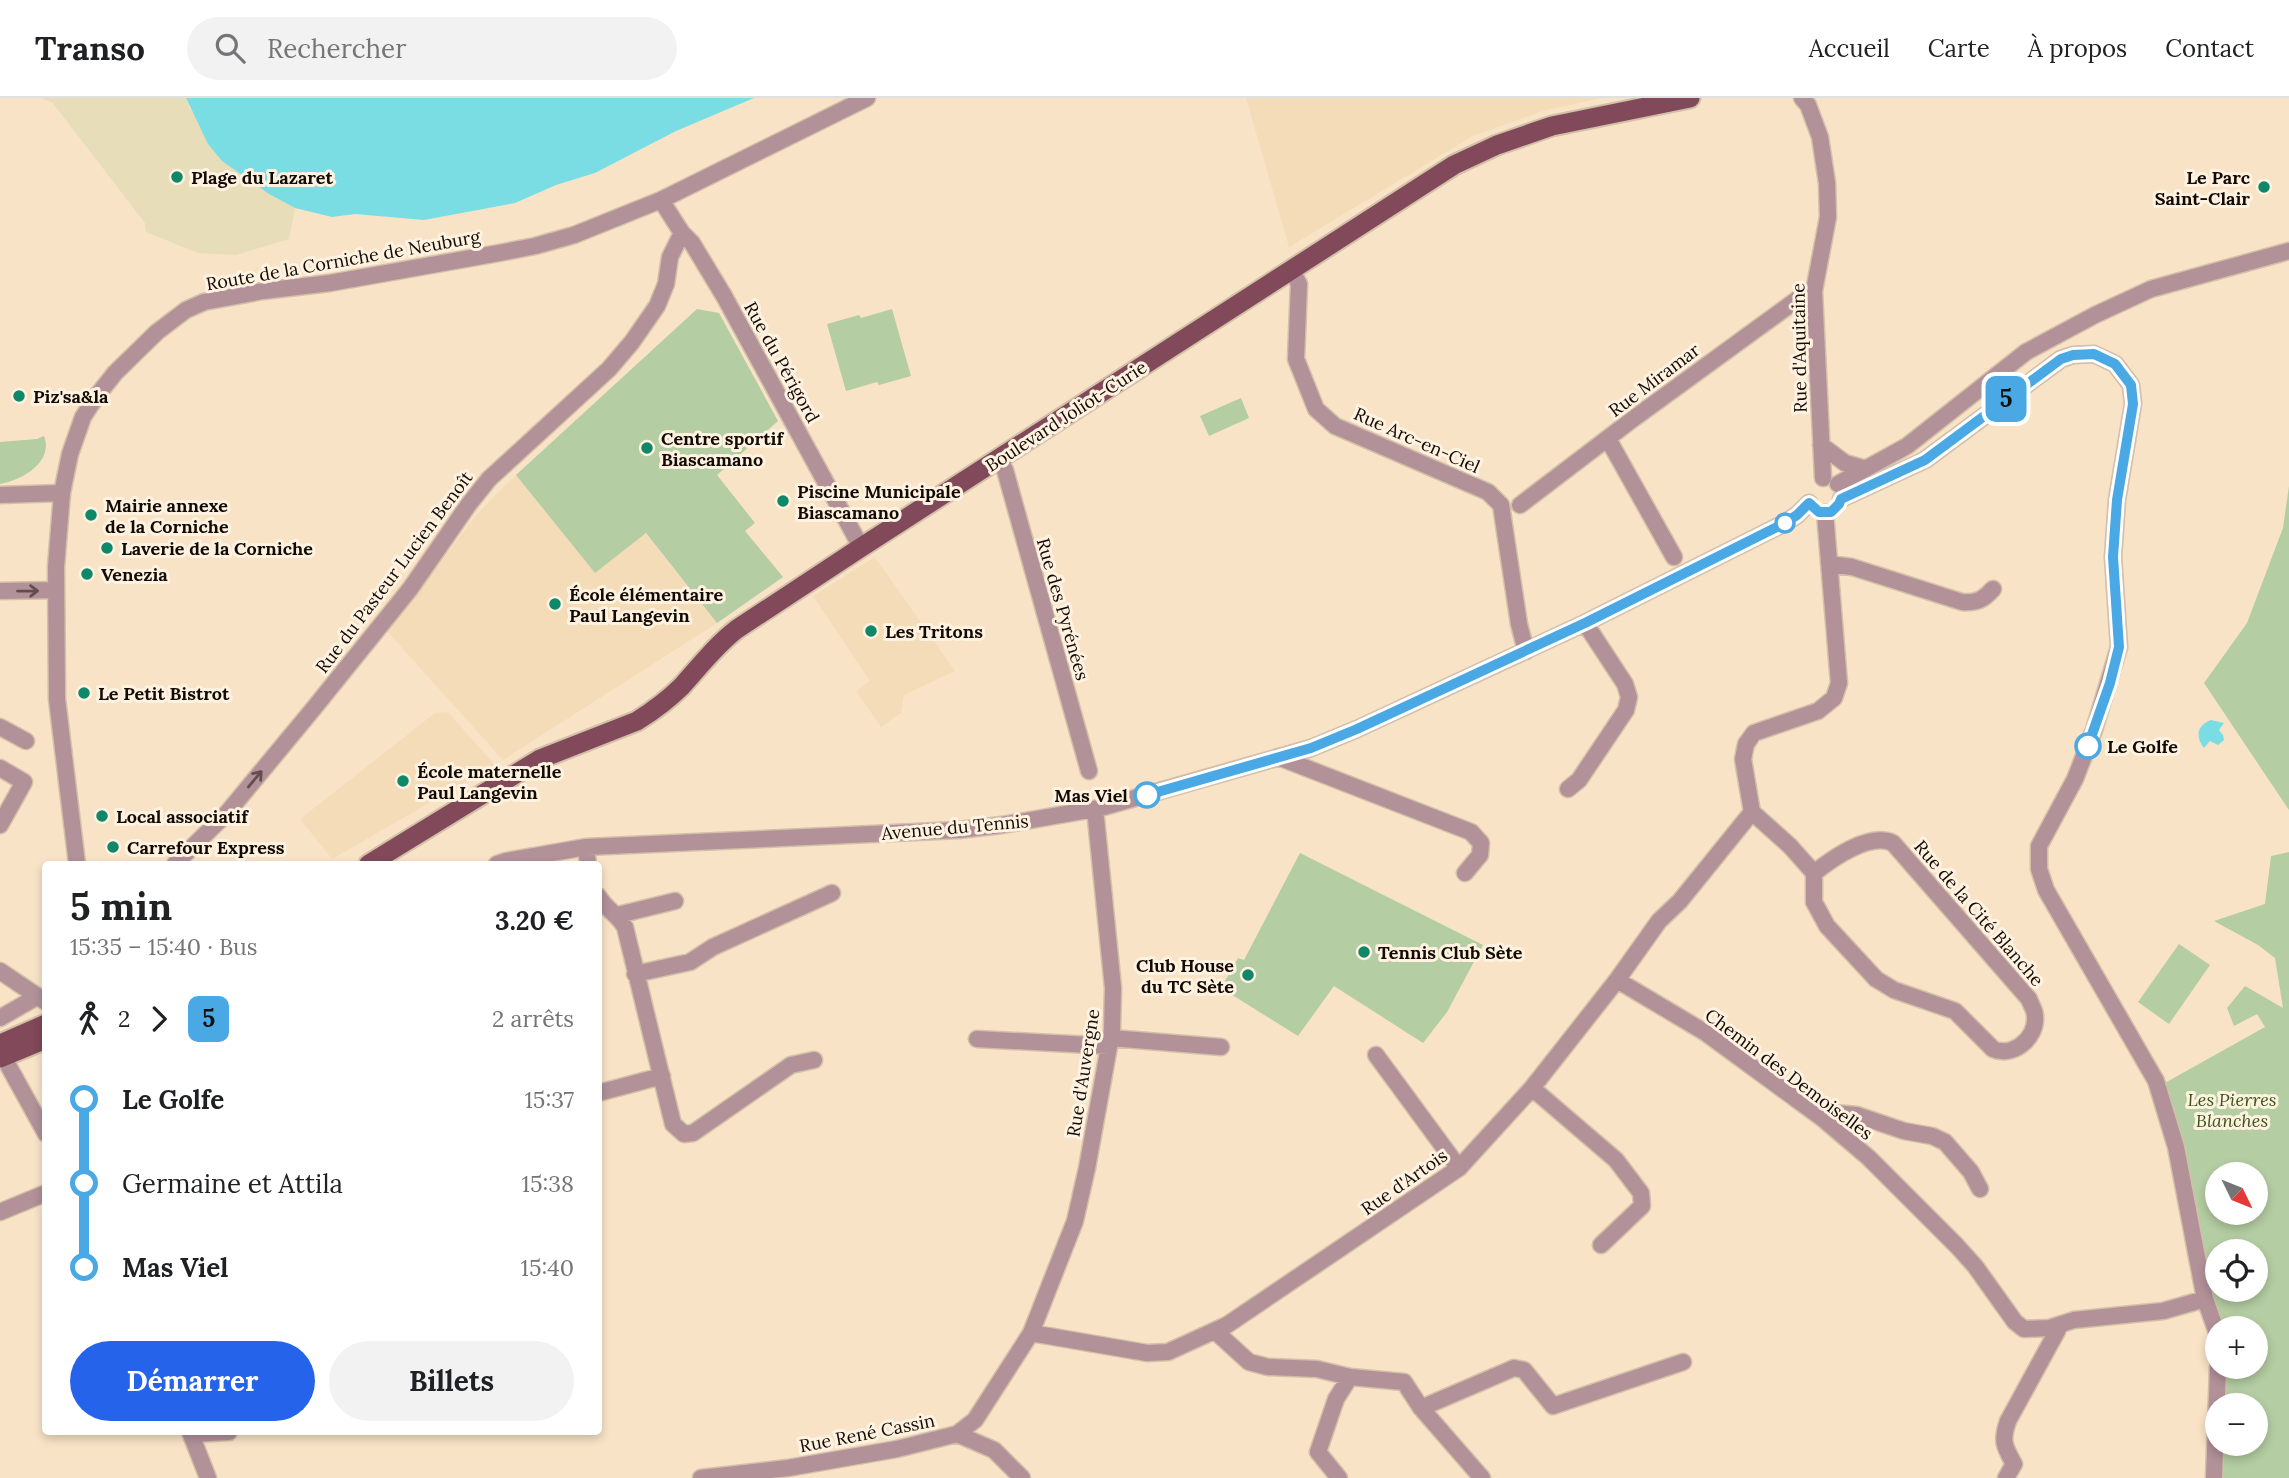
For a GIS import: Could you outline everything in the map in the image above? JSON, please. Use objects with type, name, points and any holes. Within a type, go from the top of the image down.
[{"type":"main road","name":"Boulevard Joliot-Curie","points":[[374,861],[540,759],[628,724],[648,713],[681,686],[723,640],[862,547],[1454,165],[1497,145],[1552,127],[1690,98]]},
{"type":"main road","points":[[3,1057],[42,1027]]},
{"type":"main road","points":[[3,1057],[42,1041]]},
{"type":"street","name":"Route de la Corniche de Neuburg","points":[[77,861],[57,699],[57,536],[62,493],[69,454],[83,417],[96,397],[156,332],[186,310],[204,302],[330,283],[535,246],[575,235],[661,200],[867,98]]},
{"type":"street","name":"Rue d'Aquitaine","points":[[1802,98],[1820,137],[1827,183],[1828,216],[1814,290],[1821,445],[1834,487]]},
{"type":"street","name":"Rue du Périgord","points":[[661,200],[682,233],[692,243],[724,296],[862,547]]},
{"type":"street","name":"Rue du Pasteur Lucien Benoît","points":[[178,861],[227,813],[410,589],[489,479],[608,369],[632,342],[657,306],[666,284],[670,257],[682,233]]},
{"type":"street","points":[[1834,487],[1907,446],[2026,352],[2095,315],[2151,289],[2289,251]]},
{"type":"street","name":"Rue Arc-en-Ciel","points":[[1291,269],[1299,284],[1296,359],[1316,410],[1335,426],[1488,492],[1501,505],[1519,624],[1526,650]]},
{"type":"street","name":"Rue Miramar","points":[[1520,505],[1806,293],[1814,290]]},
{"type":"street","points":[[1834,487],[1836,509],[1819,512],[1809,503],[1809,489],[1814,482],[1834,487],[1925,460],[2061,359],[2073,355],[2094,354],[2115,364],[2131,385],[2133,404],[2117,500],[2113,557],[2119,647],[2094,730],[2075,779],[2039,846],[2039,869],[2046,890],[2156,1081],[2176,1147],[2205,1299]]},
{"type":"street","points":[[1608,439],[1674,557]]},
{"type":"street","points":[[1821,445],[1845,463],[1866,469]]},
{"type":"street","name":"Rue des Pyrénées","points":[[999,459],[1005,470],[1089,771]]},
{"type":"street","points":[[0,495],[62,493]]},
{"type":"street","name":"Avenue du Tennis","points":[[506,861],[586,847],[959,830],[1095,809],[1311,748],[1357,729],[1585,623],[1783,524],[1809,503]]},
{"type":"street","points":[[1814,873],[1790,846],[1752,812],[1743,759],[1746,744],[1754,733],[1818,711],[1835,698],[1839,683],[1825,513]]},
{"type":"street","points":[[1829,564],[1852,567],[1962,602],[1975,603],[1993,589]]},
{"type":"street","points":[[0,591],[56,590]]},
{"type":"street","points":[[1568,789],[1579,780],[1626,710],[1629,697],[1625,684],[1585,623]]},
{"type":"street","points":[[0,727],[26,741]]},
{"type":"street","points":[[1278,758],[1471,832],[1481,843],[1480,855],[1465,873]]},
{"type":"street","points":[[0,768],[24,782],[0,825]]},
{"type":"street","name":"Rue d'Auvergne","points":[[1031,1333],[1075,1222],[1114,1017],[1114,988],[1095,809]]},
{"type":"street","name":"Rue d'Artois","points":[[1031,1333],[1147,1353],[1168,1352],[1214,1331],[1262,1301],[1459,1168],[1532,1088],[1617,980],[1658,921],[1680,901],[1752,812]]},
{"type":"street","name":"Rue de la Cité Blanche","points":[[1884,839],[1894,843],[2029,999],[2035,1014],[2034,1027],[2025,1042],[2010,1052],[2001,1053],[1993,1049],[1955,1011],[1894,990],[1876,979],[1826,926],[1814,902],[1814,873],[1833,858],[1873,840],[1884,839]]},
{"type":"street","points":[[586,847],[588,861]]},
{"type":"street","points":[[635,974],[690,962],[713,947],[832,893]]},
{"type":"street","points":[[602,901],[618,915],[625,927],[669,1108],[676,1129],[684,1135],[693,1133],[791,1065],[814,1060]]},
{"type":"street","points":[[618,915],[675,901]]},
{"type":"street","points":[[0,971],[41,995]]},
{"type":"street","name":"Chemin des Demoiselles","points":[[1617,980],[1706,1033],[1822,1118],[1869,1158],[1957,1246],[1975,1266],[2015,1322],[2024,1329],[2034,1330],[2074,1320],[2163,1311],[2205,1299]]},
{"type":"street","points":[[0,1018],[41,995]]},
{"type":"street","points":[[42,1033],[3,1057],[42,1127]]},
{"type":"street","points":[[977,1039],[1221,1047]]},
{"type":"street","points":[[1377,1055],[1459,1168]]},
{"type":"street","points":[[602,1092],[662,1076]]},
{"type":"street","points":[[645,1082],[660,1107],[669,1108]]},
{"type":"street","points":[[1532,1088],[1616,1160],[1641,1193],[1642,1206],[1601,1245]]},
{"type":"street","points":[[1822,1118],[1834,1113],[1857,1115],[1904,1132],[1932,1136],[1945,1142],[1971,1172],[1980,1189]]},
{"type":"street","points":[[0,1212],[42,1195]]},
{"type":"street","points":[[2006,1478],[2014,1464],[2003,1437],[2008,1421],[2061,1324]]},
{"type":"street","points":[[1214,1331],[1249,1362],[1268,1367],[1317,1369],[1350,1377],[1404,1382],[1421,1408],[1482,1478]]},
{"type":"street","name":"Rue René Cassin","points":[[701,1478],[788,1468],[897,1449],[957,1434],[975,1420],[1031,1333]]},
{"type":"street","points":[[1421,1408],[1514,1368],[1524,1370],[1553,1406],[1683,1362]]},
{"type":"street","points":[[1339,1478],[1318,1452],[1336,1399],[1350,1377]]},
{"type":"street","points":[[2214,1478],[2218,1379]]},
{"type":"street","points":[[957,1434],[994,1450],[1023,1478]]},
{"type":"street","points":[[192,1435],[208,1478]]},
{"type":"shaded area","points":[[1246,98],[1602,98],[1546,110],[1473,136],[1289,247]]},
{"type":"shaded area","name":"École élémentaire Paul Langevin","points":[[516,475],[595,573],[645,533],[717,623],[503,760],[386,630],[424,586],[476,515]]},
{"type":"shaded area","points":[[875,557],[955,671],[904,695],[901,713],[881,727],[856,691],[870,681],[813,596]]},
{"type":"shaded area","name":"École maternelle Paul Langevin","points":[[448,712],[495,765],[332,859],[300,819],[435,713]]},
{"type":"green space","name":"Centre sportif Biascamano","points":[[697,309],[719,313],[778,421],[717,475],[755,523],[745,531],[783,577],[717,623],[646,533],[595,573],[516,475]]},
{"type":"green space","points":[[892,309],[911,376],[846,391],[827,324]]},
{"type":"green space","points":[[1241,398],[1249,418],[1209,436],[1200,416]]},
{"type":"green space","points":[[44,436],[46,445],[40,462],[26,474],[0,484],[0,442]]},
{"type":"green space","points":[[2289,486],[2289,810],[2204,683],[2247,623],[2283,528]]},
{"type":"green space","name":"Les Pierres Blanches","points":[[2289,852],[2289,1478],[2219,1478],[2220,1456],[2268,1456],[2268,1393],[2224,1393],[2224,1379],[2268,1379],[2268,1316],[2214,1316],[2210,1302],[2268,1302],[2268,1239],[2205,1239],[2205,1270],[2187,1164],[2163,1084],[2265,1027],[2257,1014],[2234,1026],[2227,1008],[2245,986],[2283,1008],[2275,958],[2258,945],[2214,921],[2265,904],[2271,856]]},
{"type":"green space","name":"Tennis Club Sète","points":[[1300,853],[1483,945],[1447,1012],[1423,1043],[1334,986],[1298,1036],[1221,988],[1238,958],[1244,960]]},
{"type":"green space","points":[[2179,944],[2210,965],[2169,1024],[2138,1002]]},
{"type":"sand","name":"Plage du Lazaret","points":[[40,98],[186,98],[190,109],[269,194],[295,208],[289,239],[236,255],[198,253],[146,232],[145,223],[52,102]]},
{"type":"water","points":[[186,98],[754,98],[676,131],[595,173],[556,185],[515,203],[424,220],[355,214],[332,217],[295,208],[269,194],[222,161],[208,144]]},
{"type":"water","points":[[2211,720],[2224,723],[2219,730],[2224,740],[2218,745],[2210,741],[2204,748],[2199,740],[2200,728]]},
{"type":"bus line","name":"5","points":[[1147,795],[1311,748],[1357,729],[1585,623],[1783,524],[1809,503],[1819,512],[1831,512],[1836,509],[1841,499],[1925,460],[2061,359],[2073,355],[2094,354],[2115,364],[2131,385],[2133,404],[2117,500],[2113,557],[2119,647],[2110,683],[2088,746]]},
{"type":"place","name":"Plage du Lazaret","points":[[177,177]]},
{"type":"place","name":"Le Parc Saint-Clair","points":[[2264,187]]},
{"type":"place","name":"Piz'sa&la","points":[[19,396]]},
{"type":"place","name":"Centre sportif Biascamano","points":[[647,448]]},
{"type":"place","name":"Piscine Municipale Biascamano","points":[[783,501]]},
{"type":"place","name":"Mairie annexe de la Corniche","points":[[91,515]]},
{"type":"place","name":"Laverie de la Corniche","points":[[107,548]]},
{"type":"place","name":"Venezia","points":[[87,574]]},
{"type":"place","name":"École élémentaire Paul Langevin","points":[[555,604]]},
{"type":"place","name":"Les Tritons","points":[[871,631]]},
{"type":"place","name":"Le Petit Bistrot","points":[[84,693]]},
{"type":"place","name":"Le Golfe","points":[[2088,746]]},
{"type":"place","name":"École maternelle Paul Langevin","points":[[403,781]]},
{"type":"place","name":"Mas Viel","points":[[1147,795]]},
{"type":"place","name":"Local associatif","points":[[102,816]]},
{"type":"place","name":"Carrefour Express","points":[[113,847]]},
{"type":"place","name":"Tennis Club Sète","points":[[1364,952]]},
{"type":"place","name":"Club House du TC Sète","points":[[1248,975]]}]
